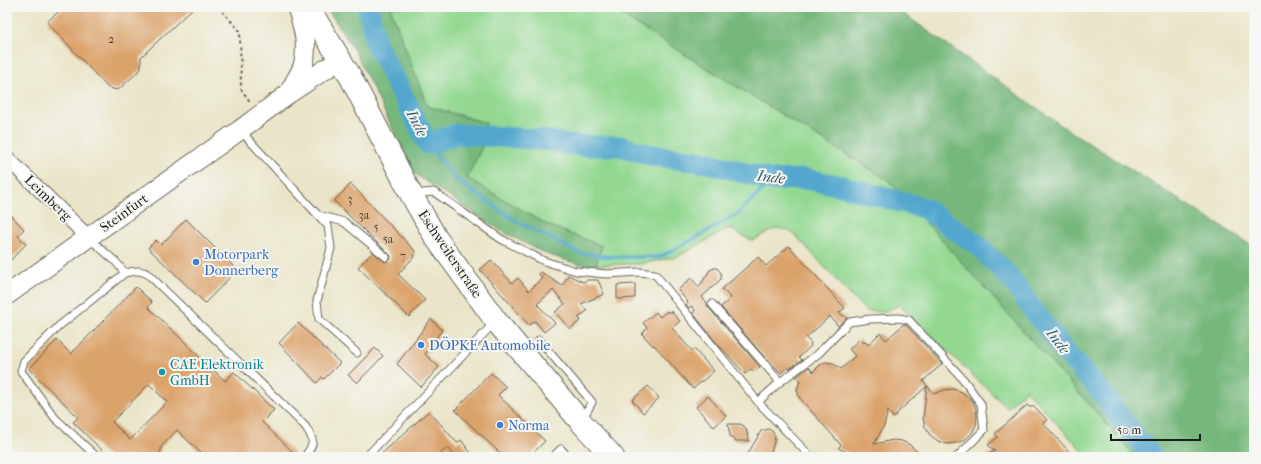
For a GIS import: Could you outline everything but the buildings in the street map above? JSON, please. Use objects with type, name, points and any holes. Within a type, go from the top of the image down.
[{"type":"main road","name":"Eschweilerstraße","points":[[308,7],[340,59],[411,194],[436,238],[496,321],[581,422],[613,457]]},
{"type":"street","points":[[288,94],[303,66],[306,50],[306,40],[297,7]]},
{"type":"street","name":"Steinfurt","points":[[7,295],[240,130],[288,94],[340,59]]},
{"type":"street","name":"Leimberg","points":[[7,158],[89,238]]},
{"type":"lane","points":[[240,130],[328,226],[332,248],[318,301],[319,319],[357,354]]},
{"type":"lane","points":[[411,194],[434,192],[501,239],[544,261],[576,271],[606,274],[640,272],[655,274],[758,402],[811,457]]},
{"type":"lane","points":[[318,215],[344,222],[386,257]]},
{"type":"lane","points":[[89,238],[116,262],[125,273]]},
{"type":"lane","points":[[97,457],[55,418],[21,371],[24,361],[59,326],[125,273],[138,270],[144,271],[149,275],[305,426],[312,434],[313,442],[311,448],[304,457]]},
{"type":"lane","points":[[712,304],[780,382]]},
{"type":"lane","points":[[758,402],[780,382],[818,354],[849,322],[899,318],[909,320],[963,379],[981,404],[984,430],[958,457]]},
{"type":"lane","points":[[366,457],[496,321]]},
{"type":"lane","points":[[539,340],[592,402],[581,422]]},
{"type":"lane","points":[[553,457],[561,449],[568,457]]},
{"type":"path","points":[[218,7],[240,31],[240,89],[260,115]]},
{"type":"green space","points":[[326,7],[390,7],[427,106],[486,123],[482,147],[467,178],[547,225],[602,246],[596,265],[578,264],[546,254],[503,232],[415,174],[354,50]]},
{"type":"green space","points":[[390,7],[608,7],[888,180],[1136,457],[1088,457],[1026,390],[1007,408],[899,305],[883,312],[866,311],[797,237],[785,229],[774,230],[752,241],[729,228],[677,257],[640,264],[596,265],[602,246],[547,225],[466,178],[482,147],[486,123],[427,106]]},
{"type":"green space","points":[[608,7],[894,7],[1062,126],[1254,247],[1254,457],[1136,457],[888,180]]},
{"type":"waterway","name":"Inde","points":[[368,7],[376,44],[428,144],[456,134],[552,141],[562,144],[620,146],[651,155],[708,163],[772,180],[805,179],[842,186],[924,208],[979,246],[1012,280],[1035,313],[1072,360],[1093,382],[1153,457]]},
{"type":"waterway","points":[[428,144],[459,182],[516,221],[579,253],[611,257],[659,257],[672,251],[738,214],[772,180]]},
{"type":"place","name":"Motorpark Donnerberg","points":[[196,262]]},
{"type":"place","name":"DÖPKE Automobile","points":[[421,345]]},
{"type":"place","name":"CAE Elektronik GmbH","points":[[162,372]]},
{"type":"place","name":"Norma","points":[[500,425]]}]
